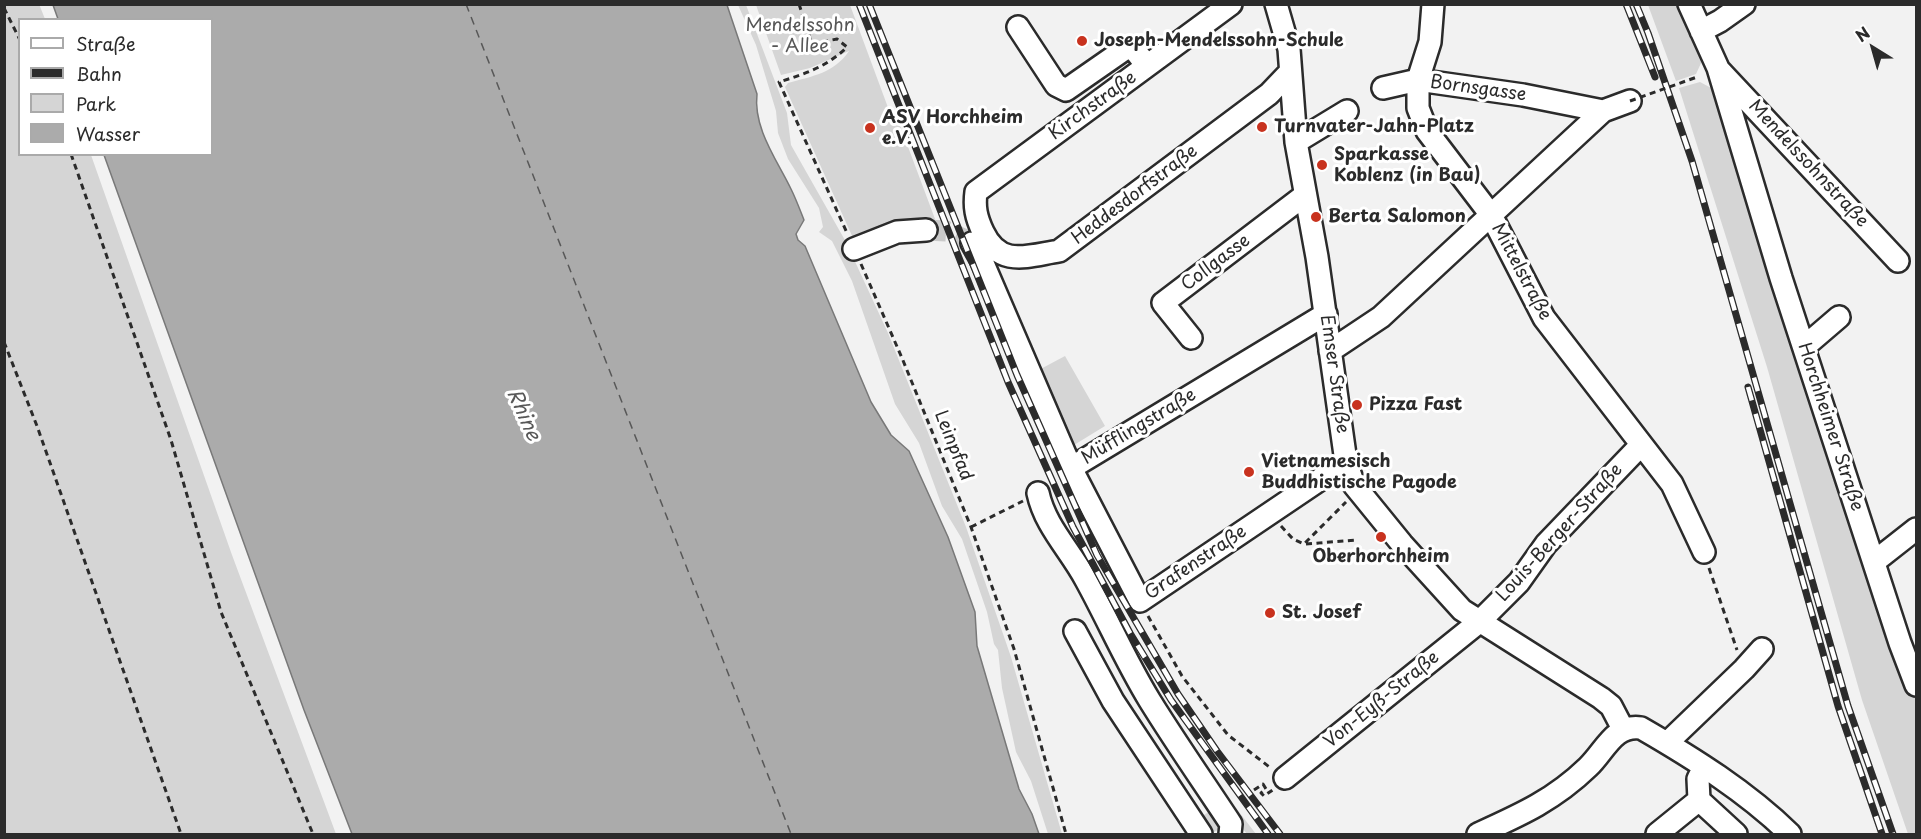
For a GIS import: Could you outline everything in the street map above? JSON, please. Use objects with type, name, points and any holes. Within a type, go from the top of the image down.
[{"type":"street","name":"Kirchstraße","points":[[976,218],[974,206],[976,192],[1231,4]]},
{"type":"street","name":"Emser Straße","points":[[1275,4],[1288,49],[1296,142],[1326,314],[1346,462],[1354,485],[1402,544],[1461,610],[1601,698],[1611,706],[1623,729]]},
{"type":"street","name":"Mittelstraße","points":[[1433,4],[1430,42],[1418,80],[1418,108],[1427,130],[1491,215],[1544,318],[1672,484],[1704,552]]},
{"type":"street","name":"Mendelssohnstraße","points":[[1689,4],[1718,68],[1747,168]]},
{"type":"street","points":[[1701,31],[1744,4]]},
{"type":"street","points":[[1018,27],[1056,85],[1066,90],[1125,49],[1134,49],[1147,66]]},
{"type":"street","name":"Mendelssohnstraße","points":[[1718,68],[1898,261]]},
{"type":"street","name":"Heddesdorfstraße","points":[[976,218],[989,244],[1008,256],[1018,258],[1059,251],[1269,94],[1290,72]]},
{"type":"street","name":"Bornsgasse","points":[[1383,88],[1418,80],[1523,95],[1603,111]]},
{"type":"street","points":[[1330,351],[1381,317],[1603,111],[1630,101]]},
{"type":"street","points":[[1296,142],[1347,111]]},
{"type":"street","name":"Horchheimer Straße","points":[[1747,168],[1900,643],[1917,685]]},
{"type":"street","name":"Collgasse","points":[[1191,338],[1163,303],[1305,195]]},
{"type":"street","points":[[854,249],[897,232],[926,230]]},
{"type":"street","name":"Müfflingstraße","points":[[972,243],[978,252],[1071,468],[1326,314]]},
{"type":"street","points":[[1804,347],[1839,317]]},
{"type":"street","name":"Louis-Berger-Straße","points":[[1479,622],[1519,582],[1546,544],[1641,445]]},
{"type":"street","name":"Grafenstraße","points":[[1071,468],[1140,601],[1346,462]]},
{"type":"street","points":[[1038,493],[1049,523],[1085,578],[1145,692],[1231,824],[1230,834]]},
{"type":"street","points":[[1874,562],[1917,529]]},
{"type":"street","name":"Von-Eyß-Straße","points":[[1280,783],[1479,622]]},
{"type":"street","points":[[1074,631],[1113,701],[1201,834]]},
{"type":"street","points":[[1667,743],[1762,649]]},
{"type":"street","points":[[1478,834],[1543,804],[1569,785],[1590,765],[1615,735],[1623,729],[1633,727],[1641,728],[1704,767],[1770,815],[1790,834]]},
{"type":"street","points":[[1684,834],[1698,779],[1704,767]]},
{"type":"street","points":[[1656,834],[1692,805]]},
{"type":"street","points":[[1692,805],[1736,834]]},
{"type":"path","name":"Leinpfad","points":[[799,4],[813,44],[837,39],[847,47],[837,57],[811,72],[778,82],[902,358],[971,527],[1014,649],[1066,834]]},
{"type":"path","points":[[4,8],[18,36]]},
{"type":"path","points":[[1630,101],[1697,77]]},
{"type":"path","points":[[72,156],[171,440],[221,612],[313,834]]},
{"type":"path","points":[[4,342],[37,426],[182,834]]},
{"type":"path","points":[[971,527],[1038,493]]},
{"type":"path","points":[[1304,544],[1354,494]]},
{"type":"path","points":[[1272,512],[1286,532],[1293,539],[1304,544],[1356,540]]},
{"type":"path","points":[[1704,552],[1744,669]]},
{"type":"path","points":[[1140,601],[1182,676],[1227,735],[1280,783],[1264,796],[1261,793],[1266,789],[1263,784],[1254,790]]},
{"type":"green space","points":[[39,4],[45,18],[18,18],[18,156],[91,156],[232,555],[336,834],[5,834],[4,5]]},
{"type":"green space","points":[[738,5],[746,5],[787,113],[791,145],[846,242],[888,333],[966,527],[1011,657],[1062,834],[1048,834],[1031,781],[1016,752],[1002,688],[998,650],[994,644],[987,612],[962,539],[942,506],[919,443],[895,404],[852,281],[832,241],[819,232],[823,227],[819,208],[788,159],[778,133],[776,111],[756,45]]},
{"type":"green space","name":"Mendelssohn - Allee","points":[[756,5],[850,5],[893,121],[898,120],[938,227],[900,225],[891,222],[853,238],[785,87],[788,83],[830,69],[849,51],[810,68],[781,75]]},
{"type":"green space","points":[[1648,5],[1683,5],[1699,45],[1702,61],[1696,74],[1676,81]]},
{"type":"green space","points":[[1700,82],[1713,89],[1730,129],[1916,698],[1916,834],[1908,834],[1862,700],[1767,367],[1679,88]]},
{"type":"green space","points":[[1065,356],[1105,426],[1074,445],[1035,372]]},
{"type":"green space","points":[[1215,808],[1224,826],[1211,834],[1199,818]]},
{"type":"green space","points":[[1236,808],[1256,834],[1247,834],[1229,812]]},
{"type":"water","name":"Rhine","points":[[53,5],[727,5],[757,94],[762,131],[804,220],[796,234],[798,240],[805,246],[871,402],[891,435],[909,451],[948,537],[975,612],[977,646],[1019,789],[1039,834],[352,834],[304,710],[104,156],[213,156],[213,18],[58,18]]},
{"type":"ferry route","points":[[466,4],[791,834]]},
{"type":"tunnel","points":[[926,230],[946,231],[972,243]]},
{"type":"railway","points":[[859,4],[1008,382],[1073,527],[1130,633],[1171,700],[1268,834]]},
{"type":"railway","points":[[869,4],[1017,375],[1097,555],[1178,694],[1217,751],[1280,834]]},
{"type":"railway","points":[[1626,4],[1655,77]]},
{"type":"railway","points":[[1636,4],[1692,161],[1848,706],[1893,834]]},
{"type":"railway","points":[[1748,387],[1838,706],[1882,834]]},
{"type":"place","name":"Joseph-Mendelssohn-Schule","points":[[1082,41]]},
{"type":"place","name":"Turnvater-Jahn-Platz","points":[[1262,127]]},
{"type":"place","name":"ASV Horchheim e.V.","points":[[870,128]]},
{"type":"place","name":"Sparkasse Koblenz (in Bau)","points":[[1322,165]]},
{"type":"place","name":"Berta Salomon","points":[[1316,217]]},
{"type":"place","name":"Pizza Fast","points":[[1357,405]]},
{"type":"place","name":"Vietnamesisch Buddhistische Pagode","points":[[1249,472]]},
{"type":"place","name":"Oberhorchheim","points":[[1381,537]]},
{"type":"place","name":"St. Josef","points":[[1270,613]]}]
